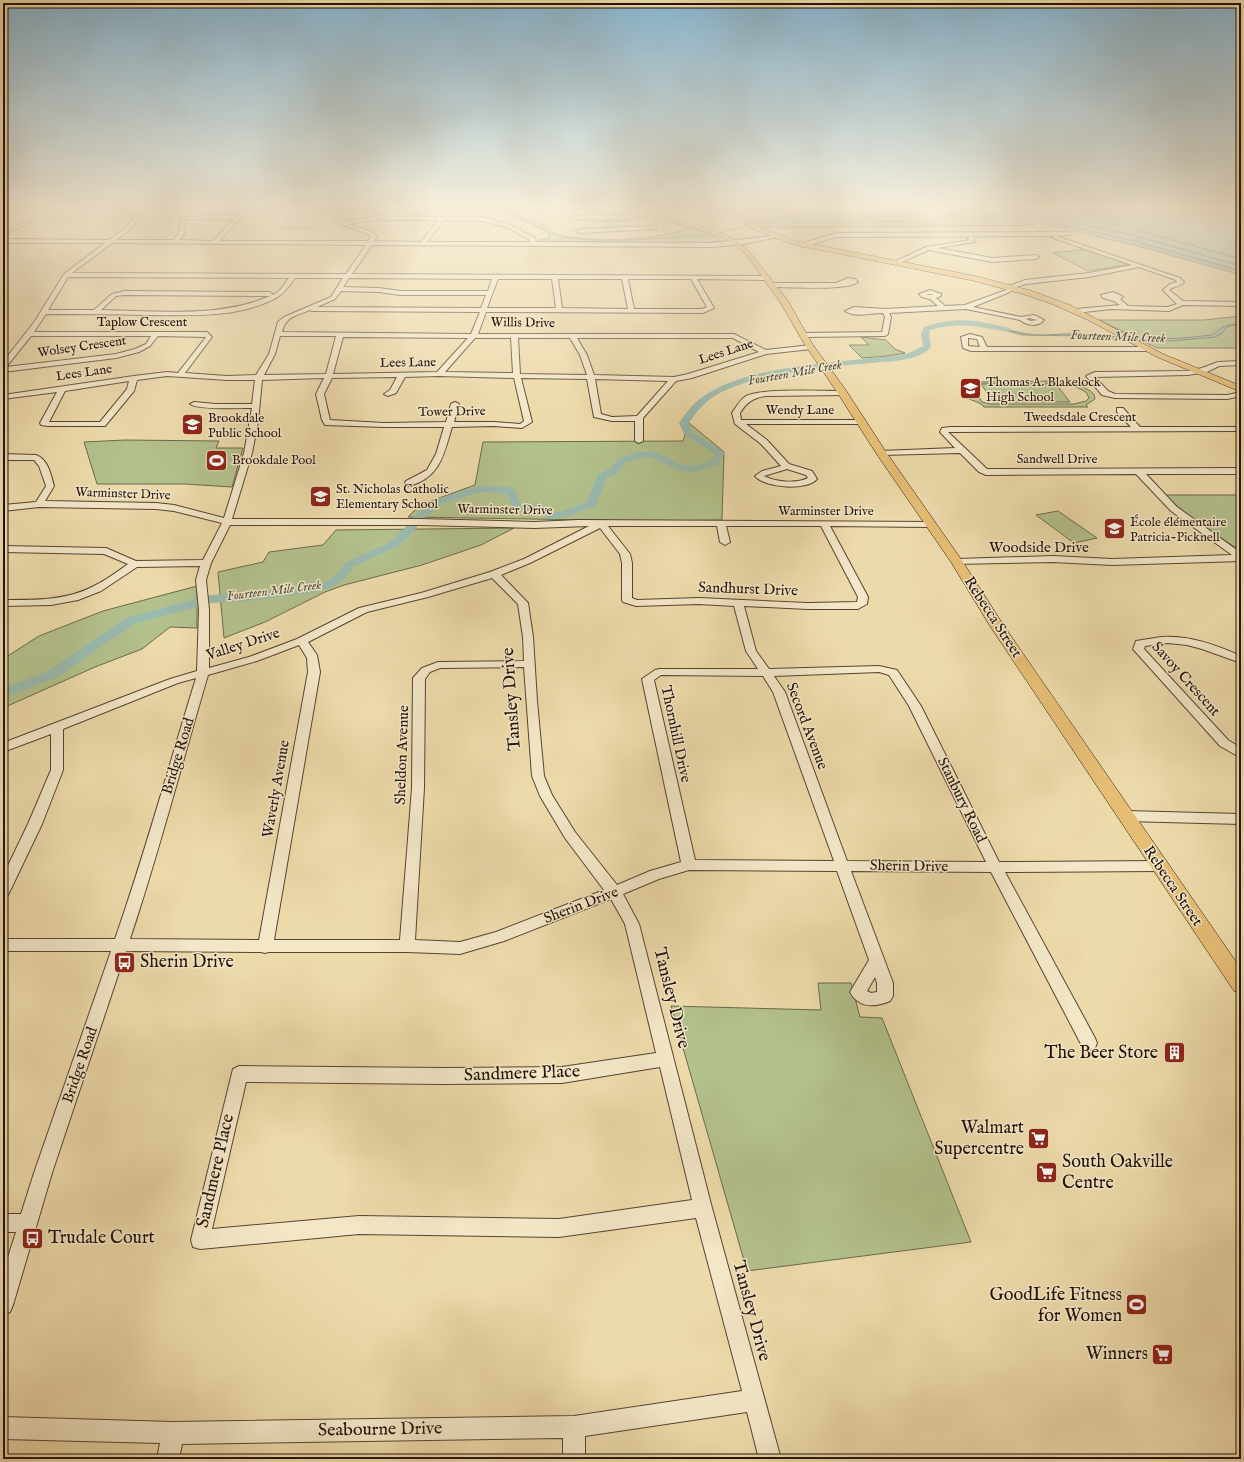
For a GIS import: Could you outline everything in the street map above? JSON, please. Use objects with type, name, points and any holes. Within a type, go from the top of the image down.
[{"type":"main road","name":"Rebecca Street","points":[[766,277],[881,453],[957,562],[997,626],[1241,985]]},
{"type":"main road","points":[[965,277],[1011,288],[1055,302],[1076,311],[1148,349],[1241,389]]},
{"type":"street","points":[[3,366],[29,334],[65,277]]},
{"type":"street","points":[[44,312],[204,313],[227,311],[251,305],[278,294],[283,290],[292,277]]},
{"type":"street","name":"Bridge Road","points":[[3,1305],[27,1223],[145,873],[164,802],[203,674],[203,603],[201,580],[206,563],[226,522],[248,453],[254,422],[259,377],[272,354],[281,322],[286,318],[334,298],[346,277]]},
{"type":"street","points":[[439,374],[474,335],[496,277]]},
{"type":"street","points":[[555,277],[559,309]]},
{"type":"street","points":[[625,277],[631,310]]},
{"type":"street","points":[[640,277],[769,281],[837,285]]},
{"type":"street","points":[[966,307],[1008,291],[1011,288],[1025,282],[1069,277]]},
{"type":"street","points":[[1173,277],[1181,282],[1179,284],[1172,285],[1166,290],[1181,303],[1241,304]]},
{"type":"street","points":[[308,309],[559,309],[703,311],[711,308],[693,278]]},
{"type":"street","points":[[339,289],[379,290],[400,293],[489,293]]},
{"type":"street","points":[[96,312],[114,295],[124,293],[278,294]]},
{"type":"street","points":[[932,298],[943,308]]},
{"type":"street","points":[[1116,299],[1126,308]]},
{"type":"street","points":[[1218,303],[1229,300],[1241,300]]},
{"type":"street","points":[[1076,311],[1111,307],[1169,309],[1176,308],[1181,303]]},
{"type":"street","points":[[868,311],[966,307],[1022,319]]},
{"type":"street","points":[[804,335],[885,334],[888,317],[885,311]]},
{"type":"street","name":"Taplow Crescent","points":[[29,334],[207,334],[209,337],[181,374]]},
{"type":"street","name":"Wolsey Crescent","points":[[3,370],[137,352],[148,345],[156,334]]},
{"type":"street","name":"Willis Drive","points":[[277,334],[514,335],[655,340],[734,336],[765,352]]},
{"type":"street","points":[[329,376],[340,335]]},
{"type":"street","points":[[514,335],[517,376]]},
{"type":"street","points":[[572,336],[580,347],[592,378],[596,415],[605,419],[616,420],[639,418]]},
{"type":"street","name":"Lees Lane","points":[[3,397],[156,375],[181,374],[227,378],[439,374],[674,379],[689,376],[765,352],[811,347]]},
{"type":"street","points":[[984,349],[1148,349]]},
{"type":"street","points":[[1241,363],[1218,364],[1197,371],[1095,374],[1090,376],[1105,393],[1115,396],[1227,397],[1241,394]]},
{"type":"street","points":[[388,394],[393,391],[402,375]]},
{"type":"street","name":"Tower Drive","points":[[329,376],[320,394],[328,423],[384,425],[494,424],[522,426],[528,422],[517,376]]},
{"type":"street","points":[[62,389],[44,423],[102,424],[131,389],[134,378]]},
{"type":"street","points":[[639,441],[639,418],[674,379]]},
{"type":"street","points":[[786,466],[779,470],[762,473],[759,476],[761,479],[769,482],[805,483],[813,479],[809,473],[786,466],[764,442],[738,422],[736,413],[746,399],[754,395],[766,394],[842,393]]},
{"type":"street","points":[[194,404],[216,406],[255,406]]},
{"type":"street","points":[[409,483],[430,472],[440,454],[455,404]]},
{"type":"street","points":[[1120,410],[1138,429]]},
{"type":"street","name":"Wendy Lane","points":[[738,422],[862,422]]},
{"type":"street","name":"Tweedsdale Crescent","points":[[961,450],[944,432],[945,430],[1241,429]]},
{"type":"street","points":[[881,453],[961,450]]},
{"type":"street","name":"Sandwell Drive","points":[[961,450],[982,470],[993,472],[1241,471]]},
{"type":"street","points":[[3,457],[36,458],[43,465],[50,486],[39,504]]},
{"type":"street","points":[[1138,471],[1174,509],[1241,558]]},
{"type":"street","name":"Warminster Drive","points":[[3,508],[39,504],[156,506],[174,508],[226,522],[420,522],[534,525],[930,524]]},
{"type":"street","name":"Warminster Drive","points":[[494,574],[528,561],[602,524]]},
{"type":"street","name":"Sandhurst Drive","points":[[602,524],[625,554],[627,563],[627,600],[630,602],[699,601],[845,607],[858,606],[862,604],[863,597],[824,524]]},
{"type":"street","points":[[721,524],[725,542]]},
{"type":"street","points":[[3,549],[106,551],[135,564],[206,563]]},
{"type":"street","name":"Woodside Drive","points":[[957,562],[1053,559],[1112,562],[1241,558]]},
{"type":"street","points":[[3,603],[41,603],[70,598],[96,589],[135,564]]},
{"type":"street","name":"Valley Drive","points":[[3,748],[174,681],[252,659],[301,641],[363,610],[424,595],[494,574]]},
{"type":"street","name":"Tansley Drive","points":[[494,574],[523,603],[528,637],[531,702],[538,776],[546,796],[570,835],[614,892],[632,924],[703,1208],[770,1459]]},
{"type":"street","name":"Secord Avenue","points":[[738,602],[751,651],[779,692],[877,960]]},
{"type":"street","name":"Savoy Crescent","points":[[1241,660],[1207,646],[1191,642],[1168,640],[1140,643],[1138,649],[1224,743],[1241,754]]},
{"type":"street","name":"Waverly Avenue","points":[[265,947],[314,672],[314,661],[312,654],[301,641]]},
{"type":"street","name":"Sheldon Avenue","points":[[407,946],[418,788],[420,678],[426,670],[438,665],[530,664]]},
{"type":"street","name":"Stanbury Road","points":[[765,673],[879,670],[893,672],[898,677],[915,706],[995,867],[1089,1043]]},
{"type":"street","name":"Thornhill Drive","points":[[689,865],[648,678],[659,672],[765,673]]},
{"type":"street","points":[[3,891],[35,824],[57,770],[57,727]]},
{"type":"street","points":[[1126,816],[1241,819]]},
{"type":"street","name":"Sherin Drive","points":[[3,945],[265,947],[407,946],[460,948],[499,937],[614,892],[655,874],[689,865],[995,867],[1159,866]]},
{"type":"street","name":"Sandmere Place","points":[[665,1059],[562,1075],[442,1076],[239,1074],[200,1240],[359,1225],[559,1228],[703,1208]]},
{"type":"street","points":[[3,1223],[27,1223]]},
{"type":"street","name":"Seabourne Drive","points":[[3,1428],[173,1433],[574,1427],[754,1400]]},
{"type":"street","points":[[574,1427],[574,1459]]},
{"type":"street","points":[[168,1459],[173,1433]]},
{"type":"green space","points":[[1241,316],[1241,348],[1157,348],[1099,320],[1204,320]]},
{"type":"green space","points":[[861,337],[886,340],[895,349],[905,353],[862,358],[849,345],[869,345]]},
{"type":"green space","points":[[1059,381],[1086,388],[1094,394],[1095,399],[1086,405],[1088,407],[984,407],[981,404],[965,397],[960,390],[965,385],[976,382]],"holes":[[[983,384],[1058,384],[1074,386],[1086,392],[1089,398],[1086,401],[1074,404],[991,404],[982,402],[972,386]]]},
{"type":"green space","points":[[981,384],[1056,384],[1070,402],[993,402]]},
{"type":"green space","points":[[689,423],[724,452],[722,520],[652,521],[408,517],[420,505],[475,485],[483,442],[683,441]]},
{"type":"green space","points":[[125,440],[219,441],[216,448],[243,448],[232,487],[185,484],[97,484],[84,442]]},
{"type":"green space","points":[[1163,495],[1241,495],[1241,551],[1196,522]]},
{"type":"green space","points":[[1058,511],[1097,538],[1074,543],[1036,515]]},
{"type":"green space","points":[[514,528],[481,545],[422,565],[344,585],[325,592],[265,622],[224,638],[218,572],[263,562],[269,552],[323,545],[336,530]]},
{"type":"green space","points":[[197,586],[197,628],[170,627],[142,649],[95,667],[3,708],[3,659],[39,636],[103,611]]},
{"type":"green space","points":[[818,983],[851,983],[860,1017],[882,1018],[971,1242],[747,1271],[671,1006],[821,1010]]},
{"type":"water","points":[[1241,323],[1227,327],[1221,334],[1215,337],[1171,341],[1123,340],[1083,336],[1022,335],[989,326],[1035,335],[1069,334],[1160,339],[1211,335],[1223,327]]},
{"type":"waterway","name":"Fourteen Mile Creek","points":[[3,694],[53,674],[130,621],[210,599],[247,597],[317,588],[332,583],[342,575],[349,565],[394,544],[409,530],[419,517],[440,501],[479,489],[510,490],[518,508],[536,507],[548,516],[561,515],[592,504],[602,476],[614,471],[621,461],[638,455],[652,454],[680,468],[694,469],[714,463],[720,453],[687,432],[684,423],[694,409],[706,398],[738,382],[756,377],[808,368],[912,355],[927,347],[925,335],[927,329],[947,324],[967,323],[986,325],[1007,330]]},
{"type":"place","name":"Thomas A. Blakelock High School","points":[[970,389]]},
{"type":"place","name":"Brookdale Public School","points":[[193,425]]},
{"type":"place","name":"Brookdale Pool","points":[[216,460]]},
{"type":"place","name":"St. Nicholas Catholic Elementary School","points":[[320,496]]},
{"type":"place","name":"École élémentaire Patricia-Picknell","points":[[1114,529]]},
{"type":"place","name":"Sherin Drive","points":[[125,962]]},
{"type":"place","name":"The Beer Store","points":[[1174,1053]]},
{"type":"place","name":"Walmart Supercentre","points":[[1039,1138]]},
{"type":"place","name":"South Oakville Centre","points":[[1046,1172]]},
{"type":"place","name":"Trudale Court","points":[[33,1238]]},
{"type":"place","name":"GoodLife Fitness for Women","points":[[1137,1305]]},
{"type":"place","name":"Winners","points":[[1163,1354]]}]
